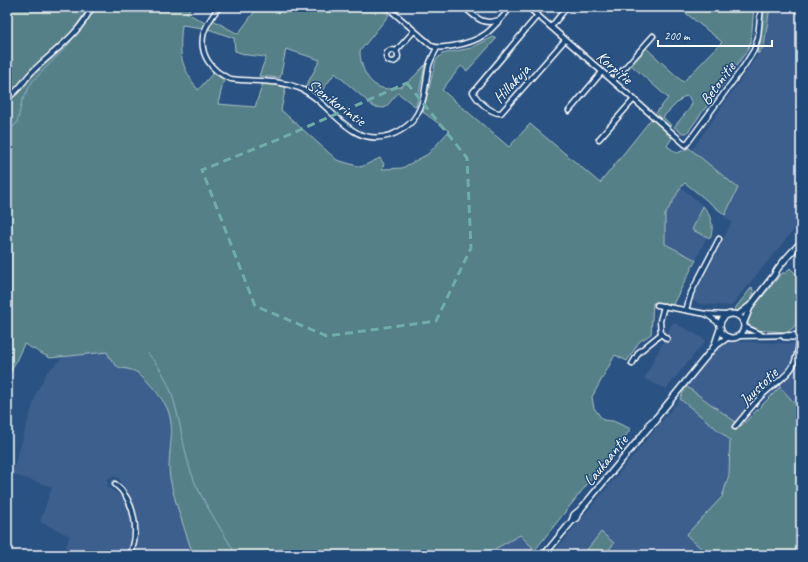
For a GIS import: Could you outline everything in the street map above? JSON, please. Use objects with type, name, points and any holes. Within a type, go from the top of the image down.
[{"type":"main road","points":[[738,315],[751,304],[775,274],[776,270],[783,264],[801,242]]},
{"type":"main road","points":[[745,325],[738,315],[732,313],[726,315],[720,327],[728,338],[739,336],[745,325],[751,304]]},
{"type":"main road","name":"Laukaantie","points":[[714,347],[720,327]]},
{"type":"main road","name":"Laukaantie","points":[[544,555],[572,521],[574,515],[581,509],[649,427],[651,421],[656,418],[714,347],[728,338]]},
{"type":"street","points":[[7,98],[16,92],[34,70],[79,28],[92,7]]},
{"type":"street","name":"Sienikorintie","points":[[219,7],[204,31],[203,41],[206,58],[212,68],[224,77],[231,79],[277,81],[307,92],[319,99],[348,129],[366,136],[388,136],[403,129],[412,122],[421,106],[430,60],[436,48]]},
{"type":"street","points":[[387,7],[436,48],[468,43],[487,34],[511,7]]},
{"type":"street","points":[[464,7],[481,22],[492,23],[500,20]]},
{"type":"street","name":"Korpitie","points":[[528,7],[686,145]]},
{"type":"street","name":"Betonitie","points":[[686,145],[754,50],[758,37],[762,7]]},
{"type":"street","points":[[551,27],[566,8]]},
{"type":"street","name":"Hillakuja","points":[[538,15],[473,92],[475,96],[490,110],[501,113],[566,40]]},
{"type":"street","points":[[396,51],[414,31]]},
{"type":"street","points":[[613,81],[652,36]]},
{"type":"street","points":[[569,111],[602,72]]},
{"type":"street","points":[[599,139],[634,99]]},
{"type":"street","points":[[686,310],[691,293],[719,240]]},
{"type":"street","points":[[657,304],[706,314],[726,315]]},
{"type":"street","points":[[664,306],[660,321],[661,334],[667,339]]},
{"type":"street","points":[[706,314],[720,327]]},
{"type":"street","points":[[745,325],[762,335]]},
{"type":"street","points":[[632,364],[643,348],[661,334]]},
{"type":"street","points":[[739,336],[762,335],[800,337]]},
{"type":"street","name":"Juustotie","points":[[735,427],[760,398],[791,370],[798,354],[800,337]]},
{"type":"street","points":[[114,484],[128,498],[132,510],[135,528],[134,542],[130,555]]},
{"type":"highlighted area","points":[[407,83],[467,158],[471,248],[436,321],[327,336],[255,306],[202,170],[279,139]]},
{"type":"shaded area","points":[[770,7],[801,7],[801,221],[731,306],[700,304],[692,300],[732,222],[724,217],[738,188],[692,150],[764,46]]},
{"type":"shaded area","points":[[681,187],[703,206],[692,230],[707,237],[696,260],[665,244],[665,216]]},
{"type":"shaded area","points":[[673,322],[706,340],[666,389],[644,379]]},
{"type":"shaded area","points":[[727,341],[801,344],[801,410],[780,387],[758,405],[741,426],[686,386],[721,344]]},
{"type":"shaded area","points":[[107,352],[145,378],[171,414],[170,478],[193,555],[133,555],[136,543],[137,528],[134,508],[130,497],[119,478],[114,476],[108,478],[107,487],[126,499],[132,522],[131,542],[127,555],[63,555],[70,536],[40,522],[52,487],[12,474],[36,394],[47,372],[64,357]]},
{"type":"shaded area","points":[[680,399],[730,440],[729,475],[709,555],[552,555]]},
{"type":"shaded area","points":[[520,535],[535,550],[531,555],[484,555]]},
{"type":"green space","points":[[7,7],[191,7],[187,13],[205,23],[203,28],[182,25],[181,52],[187,73],[198,90],[213,73],[224,79],[218,104],[255,107],[263,83],[286,86],[281,110],[337,160],[361,167],[380,158],[384,164],[382,169],[402,168],[428,154],[449,131],[423,112],[436,60],[442,54],[471,48],[493,37],[496,39],[467,71],[461,66],[442,90],[509,147],[530,124],[600,183],[668,98],[630,64],[645,47],[683,82],[722,42],[678,7],[754,7],[751,41],[747,51],[687,133],[682,133],[674,127],[690,108],[692,103],[688,96],[683,97],[663,117],[671,125],[665,132],[672,138],[667,146],[677,153],[689,148],[738,188],[725,215],[685,183],[681,187],[665,215],[665,244],[696,260],[672,306],[653,303],[651,334],[639,342],[627,361],[615,355],[592,397],[594,408],[603,420],[613,421],[631,429],[535,550],[520,535],[484,555],[193,555],[177,506],[170,478],[170,416],[162,399],[142,376],[133,370],[121,368],[114,364],[107,352],[50,358],[24,344],[7,380]]},
{"type":"green space","points":[[258,7],[379,7],[389,15],[360,51],[362,66],[369,79],[374,84],[388,89],[404,85],[425,65],[416,107],[398,93],[385,108],[374,107],[335,73],[318,96],[305,88],[320,60],[286,49],[280,78],[259,76],[266,57],[247,55],[235,51],[234,38],[208,29],[213,20],[238,34]]},
{"type":"green space","points":[[764,7],[770,7],[764,46],[758,54],[757,51],[760,45]]},
{"type":"green space","points":[[703,206],[708,213],[712,225],[710,238],[692,230]]},
{"type":"green space","points":[[790,268],[799,277],[796,325],[788,332],[754,330],[749,326],[748,322],[753,308],[782,273],[786,273]]},
{"type":"green space","points":[[752,287],[754,293],[748,303],[740,310],[733,311]]},
{"type":"green space","points":[[686,386],[741,426],[780,387],[801,410],[801,555],[709,555],[686,535],[722,497],[729,475],[730,440],[680,399]]},
{"type":"green space","points":[[601,532],[614,543],[605,555],[591,555],[586,551]]},
{"type":"waterway","points":[[74,29],[89,7]]},
{"type":"waterway","points":[[7,133],[17,123],[22,101],[32,82],[69,44],[74,36]]},
{"type":"waterway","points":[[147,354],[158,366],[172,393],[187,457],[195,482],[205,503],[236,555]]}]
